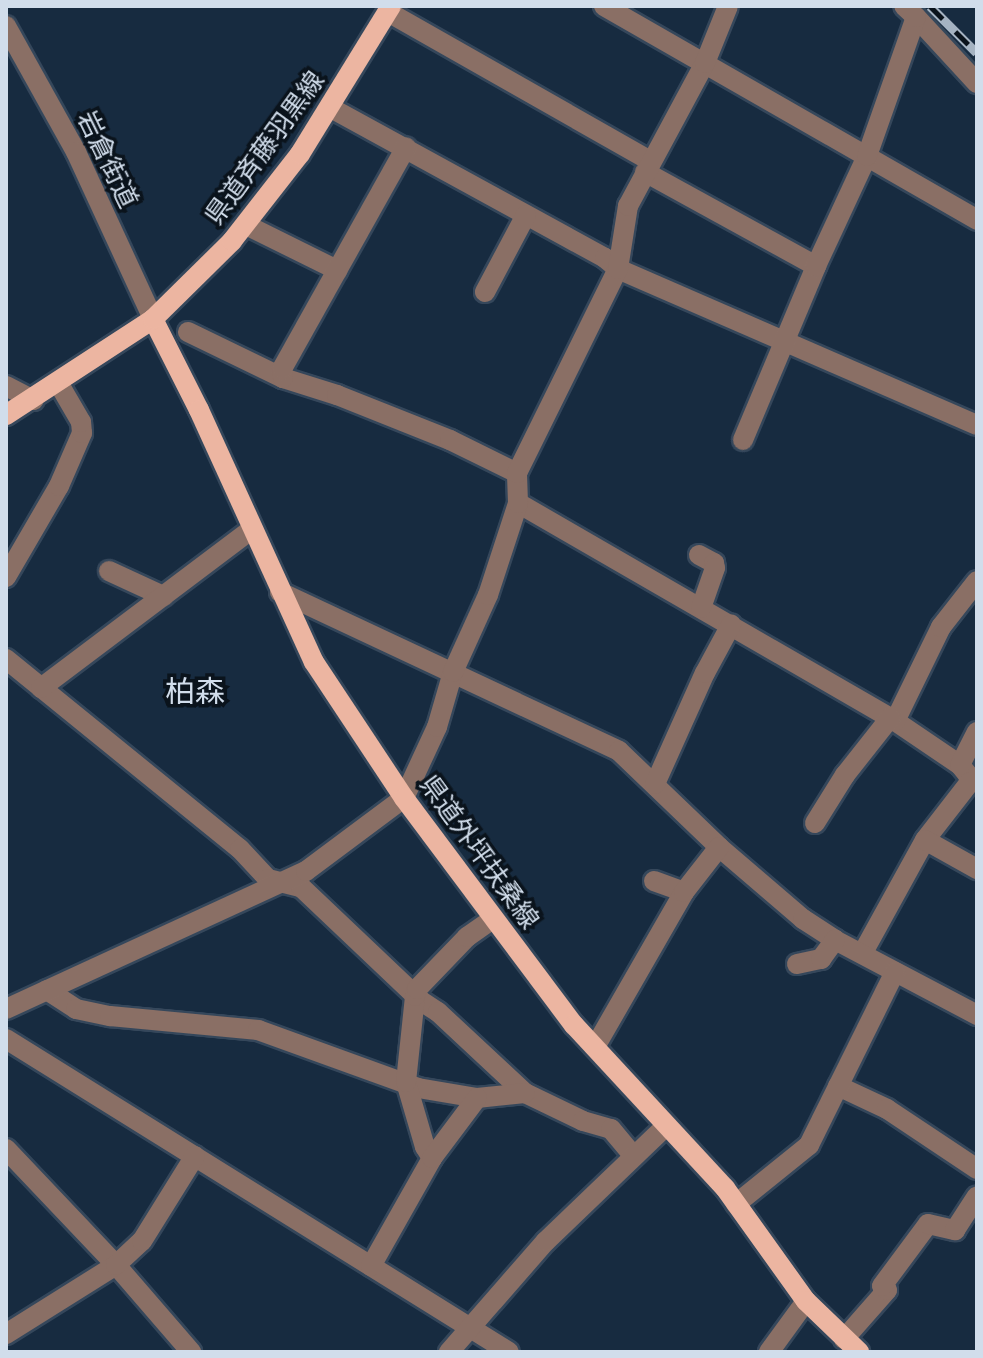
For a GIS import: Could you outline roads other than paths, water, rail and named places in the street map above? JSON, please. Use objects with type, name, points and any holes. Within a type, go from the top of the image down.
[{"type":"main road","name":"県道斉藤羽黒線","points":[[6,415],[59,384],[153,319],[246,225],[331,108],[390,9]]},
{"type":"main road","name":"県道外坪扶桑線","points":[[153,319],[199,410],[251,530],[314,662],[404,798],[493,919],[595,1047],[736,1204],[806,1301],[853,1348]]},
{"type":"street","points":[[604,6],[977,220]]},
{"type":"street","points":[[6,1009],[306,871],[404,798],[437,727],[453,672],[488,595],[518,503],[517,473],[618,269],[628,206],[705,63],[728,6]]},
{"type":"street","points":[[390,9],[647,167],[816,266]]},
{"type":"street","points":[[910,12],[977,83]]},
{"type":"street","points":[[743,440],[816,266],[867,156],[910,12]]},
{"type":"street","name":"岩倉街道","points":[[6,26],[76,152],[153,319]]},
{"type":"street","points":[[331,108],[605,258],[618,269],[977,425]]},
{"type":"street","points":[[283,378],[282,369],[406,147]]},
{"type":"street","points":[[485,292],[526,215]]},
{"type":"street","points":[[246,225],[337,270]]},
{"type":"street","points":[[188,332],[283,378],[337,395],[436,434],[517,473]]},
{"type":"street","points":[[6,577],[59,486],[82,433],[81,422],[59,384]]},
{"type":"street","points":[[6,386],[34,400]]},
{"type":"street","points":[[518,503],[893,719],[969,779]]},
{"type":"street","points":[[41,688],[251,530]]},
{"type":"street","points":[[699,555],[714,563],[715,568],[701,608]]},
{"type":"street","points":[[109,571],[163,596]]},
{"type":"street","points":[[815,823],[845,775],[893,719],[941,627],[977,581]]},
{"type":"street","points":[[280,592],[619,751],[719,847],[803,919],[835,940],[977,1015]]},
{"type":"street","points":[[655,784],[705,673],[731,625]]},
{"type":"street","points":[[6,659],[240,849],[268,879],[301,887],[415,996],[438,1012],[525,1093],[583,1121],[611,1129],[634,1156]]},
{"type":"street","points":[[862,954],[925,840],[969,779],[977,732]]},
{"type":"street","points":[[925,840],[977,869]]},
{"type":"street","points":[[595,1047],[684,892],[719,847]]},
{"type":"street","points":[[654,881],[684,892]]},
{"type":"street","points":[[432,1158],[425,1147],[406,1082],[415,996],[417,989],[467,937],[493,919]]},
{"type":"street","points":[[797,964],[821,959],[835,940]]},
{"type":"street","points":[[736,1204],[809,1145],[895,972]]},
{"type":"street","points":[[47,990],[76,1009],[110,1016],[258,1030],[418,1088],[477,1098],[525,1093]]},
{"type":"street","points":[[6,1039],[509,1352]]},
{"type":"street","points":[[838,1086],[887,1109],[977,1169]]},
{"type":"street","points":[[371,1266],[432,1158],[477,1098]]},
{"type":"street","points":[[449,1352],[546,1241],[666,1126]]},
{"type":"street","points":[[6,1149],[116,1265],[191,1352]]},
{"type":"street","points":[[6,1334],[116,1265],[142,1241],[195,1156]]},
{"type":"street","points":[[853,1348],[887,1290],[882,1286],[928,1224],[955,1230],[977,1196]]},
{"type":"street","points":[[769,1352],[806,1301]]},
{"type":"railway","points":[[930,6],[977,53]]},
{"type":"district","name":"柏森","points":[[195,693]]}]
